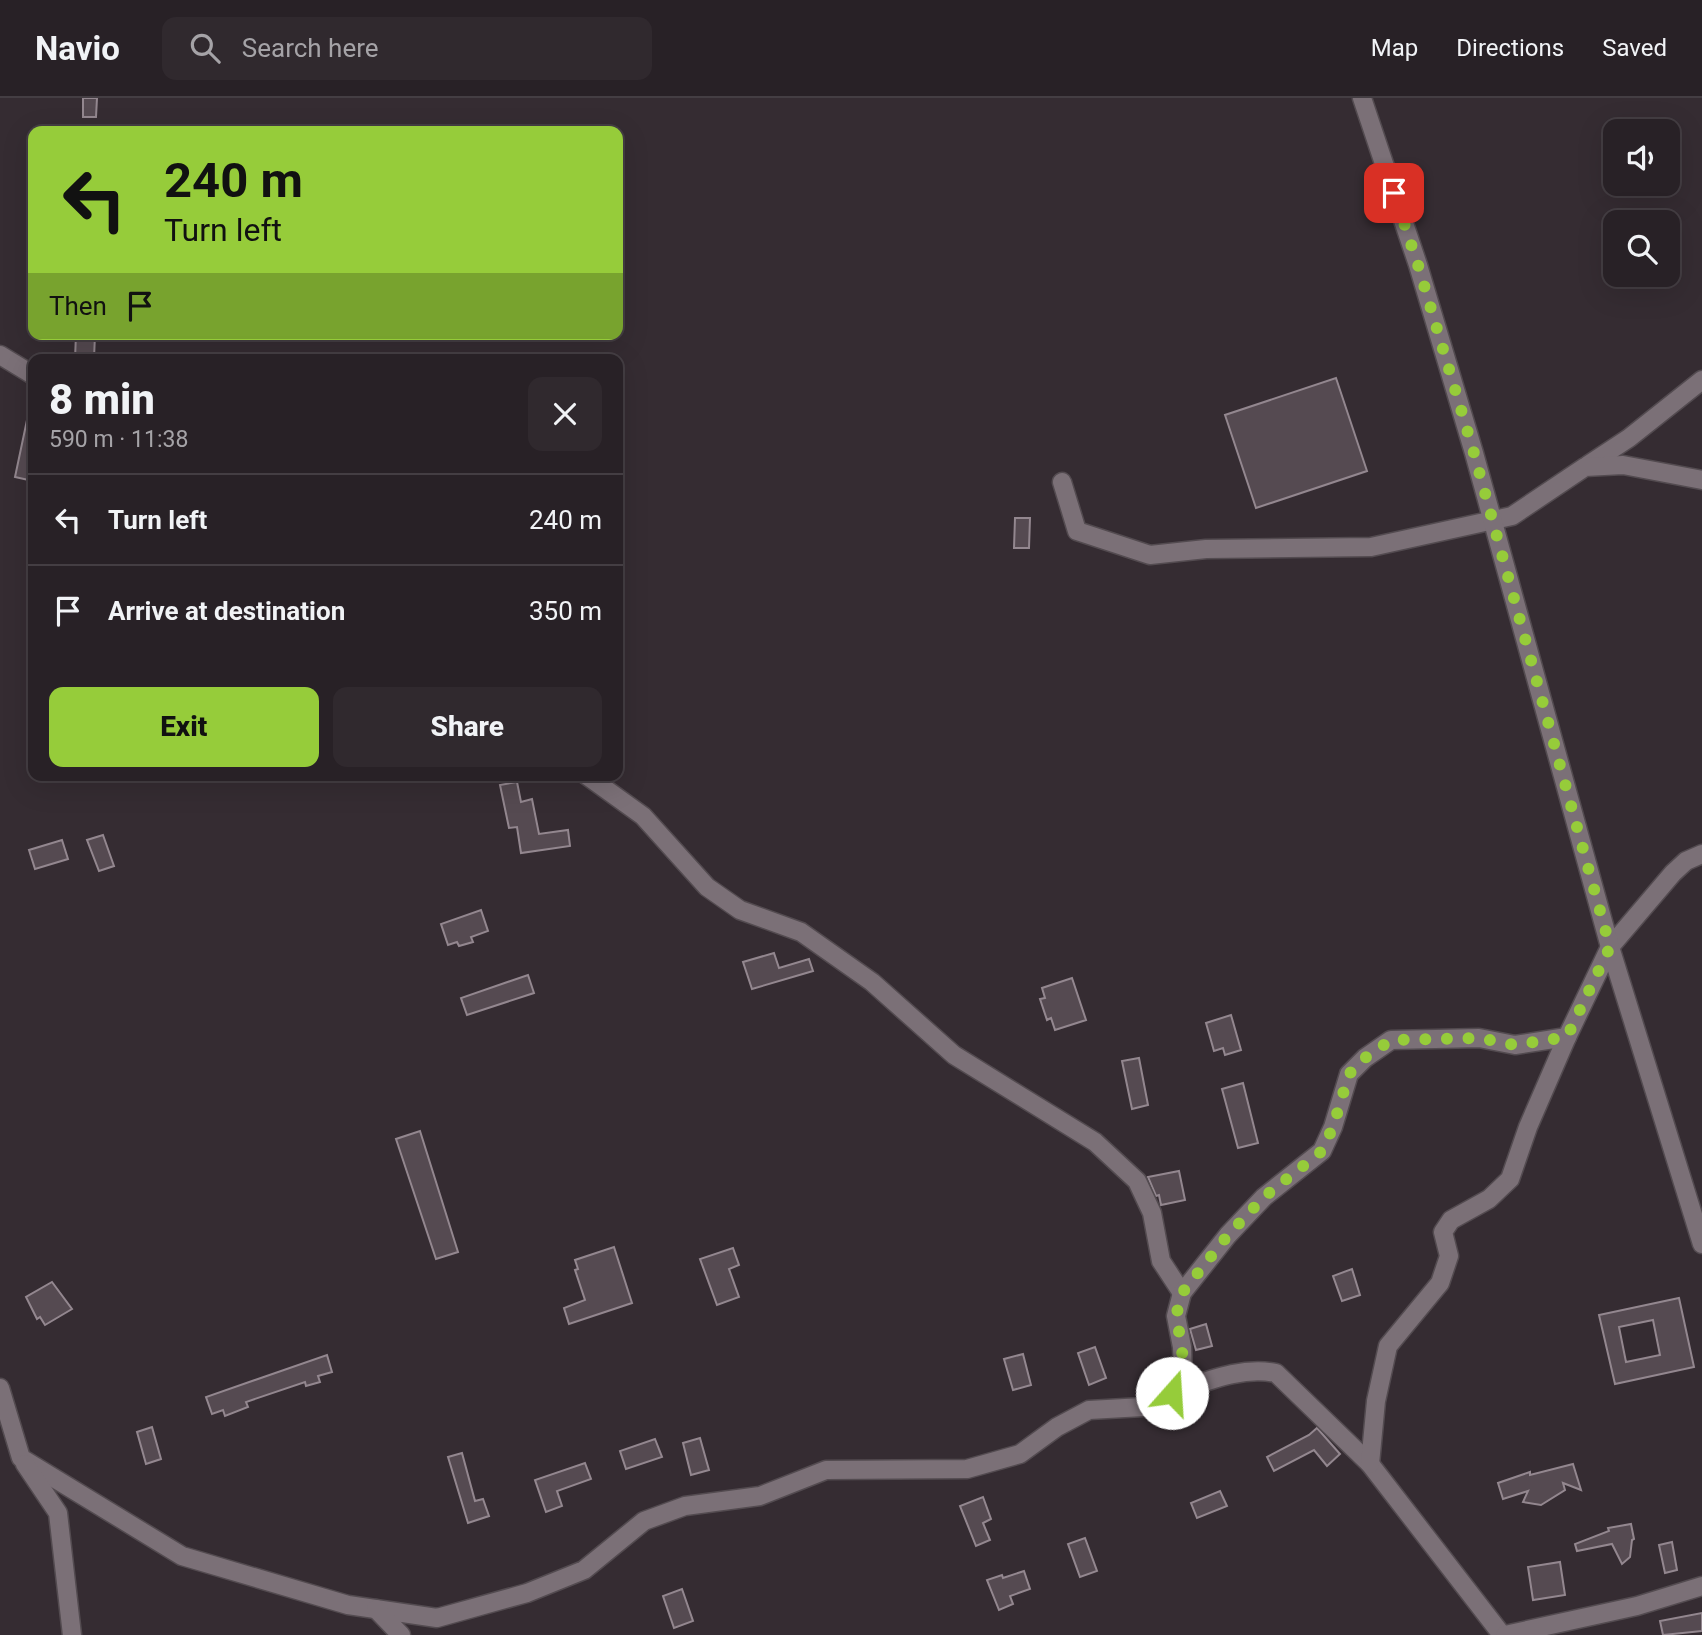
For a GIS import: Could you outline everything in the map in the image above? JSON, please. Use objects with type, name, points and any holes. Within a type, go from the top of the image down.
[{"type":"street","points":[[1362,98],[1418,265],[1493,521],[1610,947],[1702,1239]]},
{"type":"street","points":[[0,355],[28,372]]},
{"type":"street","points":[[1062,482],[1077,531],[1150,555],[1206,549],[1371,547],[1512,516],[1629,438],[1702,380]]},
{"type":"street","points":[[1585,467],[1623,465],[1702,480]]},
{"type":"street","points":[[594,781],[643,816],[707,887],[740,911],[801,932],[872,982],[954,1055],[1095,1142],[1137,1181],[1152,1213],[1161,1261],[1182,1293]]},
{"type":"street","points":[[1370,1464],[1376,1401],[1388,1346],[1440,1283],[1449,1256],[1443,1232],[1451,1220],[1489,1199],[1510,1179],[1528,1126],[1610,947],[1672,873],[1686,861],[1702,854]]},
{"type":"street","points":[[1172,1393],[1183,1375],[1182,1347],[1176,1316],[1182,1293],[1228,1235],[1264,1197],[1322,1151],[1333,1127],[1349,1074],[1365,1058],[1391,1040],[1479,1038],[1515,1045],[1567,1037]]},
{"type":"street","points":[[21,1458],[182,1556],[348,1605],[437,1618],[527,1593],[584,1570],[644,1521],[685,1506],[760,1496],[826,1470],[967,1469],[1020,1454],[1057,1427],[1088,1410],[1143,1407],[1172,1393],[1228,1375],[1258,1370],[1276,1373],[1370,1464],[1504,1635],[1637,1606],[1702,1587]]},
{"type":"street","points":[[0,1388],[21,1458],[58,1513],[72,1635]]},
{"type":"street","points":[[376,1609],[401,1635]]},
{"type":"building","points":[[83,98],[97,98],[96,117],[83,117]]},
{"type":"building","points":[[76,340],[95,340],[94,354],[75,354]]},
{"type":"building","points":[[1336,378],[1367,471],[1256,508],[1225,415]]},
{"type":"building","points":[[27,420],[28,420],[28,480],[15,477]]},
{"type":"building","points":[[1015,518],[1030,518],[1029,548],[1014,548]]},
{"type":"building","points":[[517,782],[521,802],[532,799],[539,834],[568,830],[570,846],[521,853],[517,827],[509,828],[500,785]]},
{"type":"building","points":[[103,835],[114,866],[99,871],[87,840]]},
{"type":"building","points":[[62,840],[68,859],[35,869],[29,850]]},
{"type":"building","points":[[481,910],[488,931],[471,937],[473,942],[459,946],[457,942],[448,945],[441,924]]},
{"type":"building","points":[[774,953],[779,968],[809,959],[813,971],[752,989],[743,962]]},
{"type":"building","points":[[528,975],[534,993],[467,1015],[461,998]]},
{"type":"building","points":[[1072,978],[1086,1020],[1055,1030],[1051,1018],[1047,1020],[1040,999],[1045,998],[1042,988]]},
{"type":"building","points":[[1231,1015],[1241,1050],[1225,1055],[1223,1048],[1214,1051],[1206,1023]]},
{"type":"building","points":[[1139,1058],[1148,1105],[1132,1109],[1122,1061]]},
{"type":"building","points":[[1243,1083],[1258,1143],[1238,1148],[1222,1089]]},
{"type":"building","points":[[420,1131],[458,1252],[436,1259],[396,1139]]},
{"type":"building","points":[[1179,1171],[1185,1200],[1161,1205],[1159,1195],[1156,1196],[1148,1177]]},
{"type":"building","points":[[614,1247],[632,1303],[569,1324],[564,1308],[585,1300],[575,1270],[578,1269],[575,1260]]},
{"type":"building","points":[[733,1248],[739,1265],[729,1269],[739,1297],[717,1305],[700,1259]]},
{"type":"building","points":[[1352,1269],[1360,1295],[1342,1301],[1333,1276]]},
{"type":"building","points":[[52,1282],[72,1309],[45,1325],[40,1317],[37,1319],[26,1297]]},
{"type":"building","points":[[1679,1298],[1694,1367],[1615,1384],[1599,1315]],"holes":[[[1653,1320],[1660,1355],[1626,1362],[1619,1327]]]},
{"type":"building","points":[[1206,1324],[1212,1346],[1196,1350],[1190,1329]]},
{"type":"building","points":[[1095,1347],[1106,1378],[1089,1385],[1078,1353]]},
{"type":"building","points":[[1023,1354],[1031,1385],[1013,1390],[1004,1359]]},
{"type":"building","points":[[327,1355],[332,1372],[318,1376],[320,1382],[306,1386],[305,1382],[246,1402],[248,1407],[225,1416],[223,1410],[212,1414],[206,1397]]},
{"type":"building","points":[[152,1427],[161,1459],[146,1464],[137,1432]]},
{"type":"building","points":[[1317,1428],[1340,1454],[1327,1466],[1314,1450],[1274,1471],[1267,1457]]},
{"type":"building","points":[[700,1438],[709,1470],[691,1475],[683,1443]]},
{"type":"building","points":[[655,1439],[662,1457],[626,1469],[620,1451]]},
{"type":"building","points":[[462,1453],[475,1501],[483,1499],[489,1516],[468,1523],[448,1457]]},
{"type":"building","points":[[585,1463],[591,1479],[557,1491],[562,1506],[546,1512],[535,1480]]},
{"type":"building","points":[[1573,1464],[1581,1490],[1563,1483],[1565,1490],[1541,1505],[1523,1502],[1528,1491],[1503,1499],[1498,1483],[1530,1472],[1530,1475]]},
{"type":"building","points":[[1220,1491],[1227,1506],[1197,1518],[1191,1503]]},
{"type":"building","points":[[983,1497],[991,1519],[983,1523],[990,1540],[976,1546],[960,1506]]},
{"type":"building","points":[[1631,1524],[1634,1539],[1630,1557],[1622,1564],[1612,1544],[1577,1551],[1575,1544],[1609,1531],[1608,1528]]},
{"type":"building","points":[[1085,1538],[1097,1571],[1080,1577],[1068,1544]]},
{"type":"building","points":[[1672,1542],[1677,1570],[1665,1573],[1659,1545]]},
{"type":"building","points":[[1560,1562],[1565,1595],[1533,1600],[1528,1567]]},
{"type":"building","points":[[1024,1571],[1030,1589],[1010,1596],[1013,1604],[999,1610],[987,1580]]},
{"type":"building","points":[[682,1589],[693,1621],[674,1628],[663,1596]]},
{"type":"building","points":[[1702,1613],[1702,1631],[1663,1635],[1660,1621]]},
{"type":"route","points":[[1172,1393],[1183,1375],[1182,1347],[1176,1316],[1182,1293],[1228,1235],[1264,1197],[1322,1151],[1333,1127],[1349,1074],[1365,1058],[1391,1040],[1479,1038],[1515,1045],[1567,1037],[1610,947],[1474,453],[1394,193]]}]
